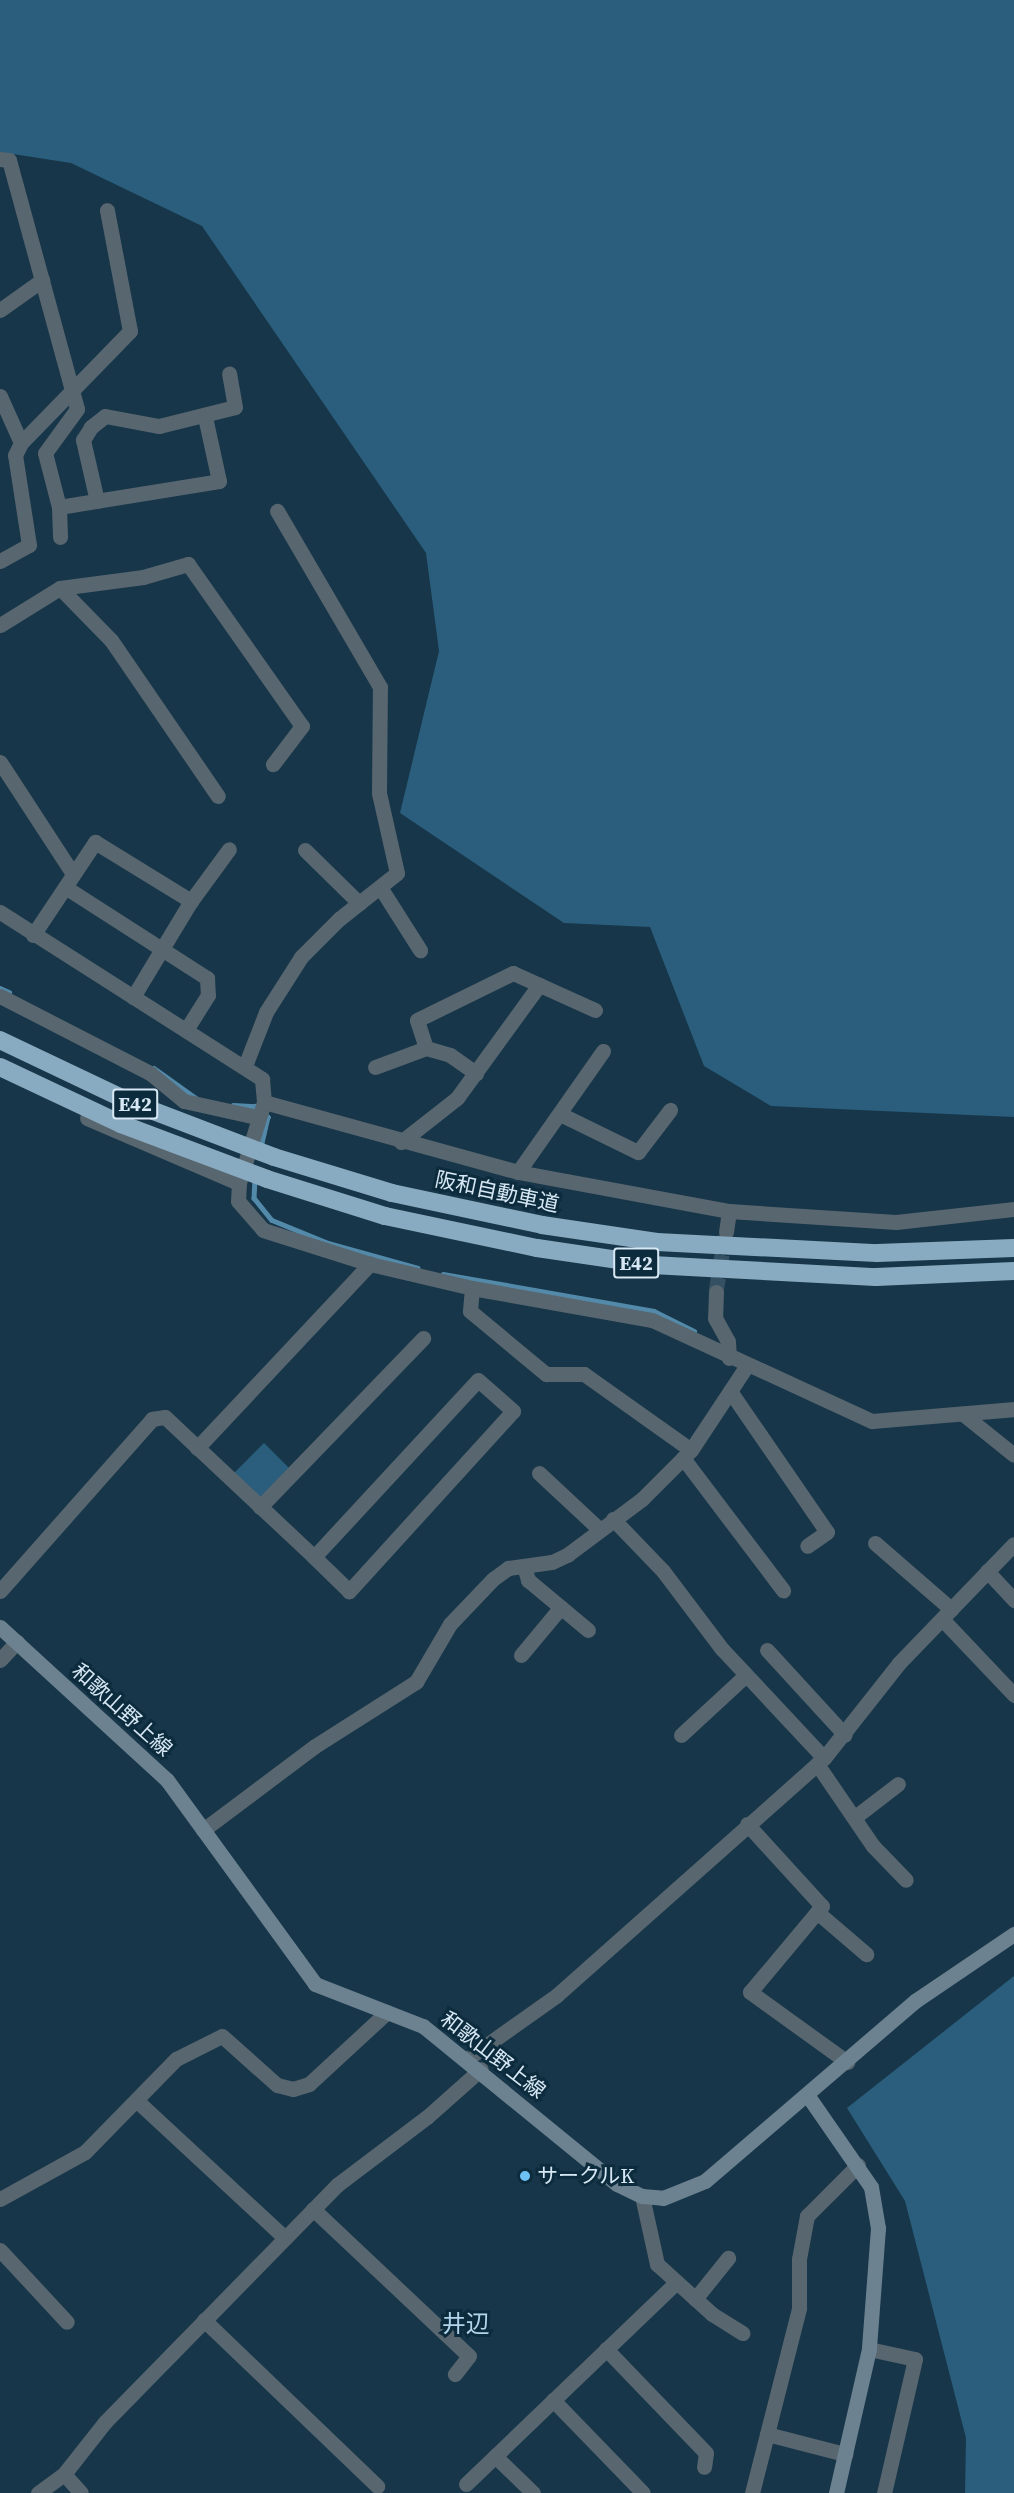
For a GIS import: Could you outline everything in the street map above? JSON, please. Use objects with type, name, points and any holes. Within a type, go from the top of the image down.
[{"type":"highway","name":"阪和自動車道","points":[[0,1040],[130,1102],[274,1157],[392,1193],[542,1225],[657,1242],[877,1253],[1014,1248]]},
{"type":"highway","name":"E42","points":[[0,1067],[121,1124],[267,1179],[385,1216],[537,1248],[652,1265],[876,1277],[1014,1271]]},
{"type":"main road","name":"和歌山野上線","points":[[0,1627],[143,1754],[202,1830],[309,1978],[338,1996],[423,2026],[481,2069],[617,2184],[642,2196],[663,2198],[705,2181],[808,2096],[915,2001],[1014,1934]]},
{"type":"main road","points":[[808,2096],[858,2165],[871,2187],[878,2228],[869,2349],[836,2493]]},
{"type":"street","points":[[0,159],[9,160],[77,409],[45,453],[59,507],[60,537]]},
{"type":"street","points":[[0,561],[28,545],[15,456],[21,443],[130,331],[107,210]]},
{"type":"street","points":[[0,310],[42,280]]},
{"type":"street","points":[[97,501],[83,440],[105,416],[159,426],[205,417],[235,407],[229,374]]},
{"type":"street","points":[[0,396],[21,443]]},
{"type":"street","points":[[59,507],[219,481],[205,417]]},
{"type":"street","points":[[245,1066],[266,1012],[301,957],[359,903],[397,873],[379,793],[380,687],[277,511]]},
{"type":"street","points":[[0,625],[60,588],[143,577],[188,564],[302,726],[273,764]]},
{"type":"street","points":[[60,588],[111,640],[218,796]]},
{"type":"street","points":[[0,762],[69,880],[207,978],[208,995],[186,1030]]},
{"type":"street","points":[[33,935],[95,842],[191,901]]},
{"type":"street","points":[[133,997],[191,901],[229,849]]},
{"type":"street","points":[[305,850],[359,903]]},
{"type":"street","points":[[380,887],[420,950]]},
{"type":"street","points":[[0,912],[33,935],[245,1066],[262,1079],[260,1109],[239,1182],[238,1201],[263,1230],[370,1264],[472,1288],[652,1320],[729,1353],[746,1367],[872,1422],[1014,1409]]},
{"type":"street","points":[[426,1048],[417,1020],[513,973],[595,1010]]},
{"type":"street","points":[[401,1142],[457,1098],[539,986]]},
{"type":"street","points":[[0,996],[150,1073],[184,1101],[260,1109],[518,1172],[729,1211],[817,1220],[896,1221],[1014,1209]]},
{"type":"street","points":[[375,1067],[426,1048],[450,1055],[476,1073]]},
{"type":"street","points":[[518,1172],[603,1051]]},
{"type":"street","points":[[0,1074],[106,1127],[239,1182]]},
{"type":"street","points":[[560,1114],[638,1152],[670,1110]]},
{"type":"street","points":[[726,1232],[729,1211]]},
{"type":"street","points":[[197,1448],[370,1264]]},
{"type":"street","points":[[472,1288],[470,1311],[546,1374],[584,1374],[687,1454],[783,1590]]},
{"type":"street","points":[[716,1292],[717,1327],[729,1353]]},
{"type":"street","points":[[260,1507],[423,1338]]},
{"type":"street","points":[[202,1830],[315,1746],[416,1682],[450,1624],[493,1579],[508,1568],[552,1562],[642,1499],[687,1454],[746,1367]]},
{"type":"street","points":[[0,1591],[152,1419],[165,1417],[349,1591],[513,1411],[478,1380],[314,1557]]},
{"type":"street","points":[[730,1391],[827,1532],[807,1546]]},
{"type":"street","points":[[963,1414],[1014,1455]]},
{"type":"street","points":[[539,1473],[599,1529]]},
{"type":"street","points":[[613,1519],[663,1571],[746,1675],[821,1761],[873,1846],[906,1880]]},
{"type":"street","points":[[875,1543],[946,1614],[1014,1695]]},
{"type":"street","points":[[467,2059],[557,1995],[747,1824],[821,1761],[845,1735],[899,1663],[1014,1544]]},
{"type":"street","points":[[524,1566],[528,1580],[588,1630]]},
{"type":"street","points":[[987,1571],[1014,1599]]},
{"type":"street","points":[[521,1655],[561,1607]]},
{"type":"street","points":[[0,1660],[17,1642]]},
{"type":"street","points":[[767,1650],[845,1735]]},
{"type":"street","points":[[681,1735],[746,1675]]},
{"type":"street","points":[[855,1817],[898,1784]]},
{"type":"street","points":[[747,1824],[822,1906],[750,1992],[847,2062]]},
{"type":"street","points":[[817,1912],[866,1954]]},
{"type":"street","points":[[3,2193],[85,2152],[176,2059],[222,2036],[277,2085],[293,2089],[309,2084],[387,2012]]},
{"type":"street","points":[[38,2493],[64,2474],[105,2422],[313,2209],[481,2069]]},
{"type":"street","points":[[136,2100],[285,2238]]},
{"type":"street","points":[[752,2493],[799,2308],[799,2259],[807,2216],[858,2165]]},
{"type":"street","points":[[642,2196],[651,2255],[695,2299],[743,2333]]},
{"type":"street","points":[[313,2209],[469,2356],[455,2374]]},
{"type":"street","points":[[0,2250],[67,2322]]},
{"type":"street","points":[[695,2299],[728,2258]]},
{"type":"street","points":[[466,2484],[676,2282]]},
{"type":"street","points":[[204,2320],[377,2486]]},
{"type":"street","points":[[606,2349],[706,2453],[704,2467]]},
{"type":"street","points":[[869,2349],[915,2360],[884,2493]]},
{"type":"street","points":[[553,2400],[643,2493]]},
{"type":"street","points":[[767,2434],[845,2454]]},
{"type":"street","points":[[495,2456],[533,2493]]},
{"type":"street","points":[[64,2474],[81,2493]]},
{"type":"shaded area","points":[[0,0],[1014,0],[1014,1117],[771,1106],[704,1066],[650,927],[564,923],[400,813],[439,651],[426,553],[202,226],[71,163],[0,152]]},
{"type":"shaded area","points":[[264,1443],[291,1470],[260,1500],[234,1473]]},
{"type":"shaded area","points":[[1014,1976],[1014,2493],[965,2493],[966,2438],[905,2201],[847,2108]]},
{"type":"waterway","points":[[0,988],[9,992]]},
{"type":"waterway","points":[[154,1068],[196,1098]]},
{"type":"waterway","points":[[233,1105],[255,1106],[268,1117],[261,1147]]},
{"type":"waterway","points":[[255,1179],[254,1198],[272,1220],[328,1243],[418,1268]]},
{"type":"waterway","points":[[443,1274],[654,1311],[694,1331]]},
{"type":"tunnel","points":[[716,1292],[725,1236]]},
{"type":"place","name":"サークルK","points":[[525,2176]]},
{"type":"district","name":"井辺","points":[[466,2324]]}]
